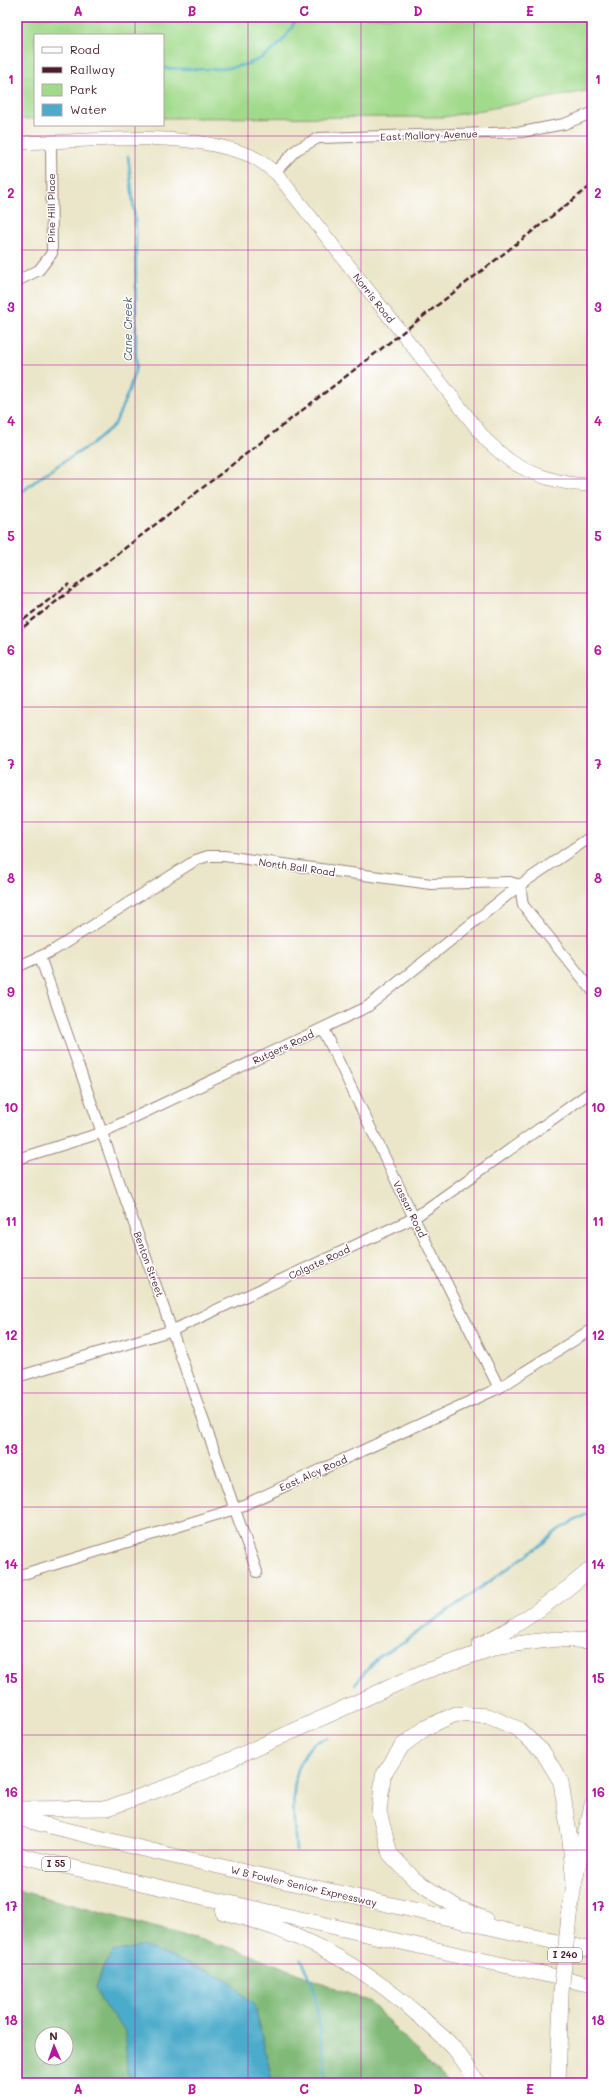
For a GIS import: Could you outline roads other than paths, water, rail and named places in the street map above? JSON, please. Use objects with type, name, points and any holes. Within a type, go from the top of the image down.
[{"type":"highway","points":[[17,1809],[108,1808],[188,1779],[423,1672],[496,1637],[550,1603],[592,1568]]},
{"type":"highway","points":[[423,1672],[500,1646],[556,1639],[592,1641]]},
{"type":"highway","points":[[523,1935],[458,1908],[416,1880],[390,1854],[379,1812],[383,1776],[402,1746],[427,1727],[456,1714],[488,1716],[518,1729],[543,1752],[560,1782],[570,1840],[574,1885]]},
{"type":"highway","name":"I 240","points":[[560,2026],[561,1993],[568,1916],[592,1805]]},
{"type":"highway","name":"W B Fowler Senior Expressway","points":[[17,1818],[169,1855],[592,1950]]},
{"type":"highway","name":"I 55","points":[[17,1855],[94,1872]]},
{"type":"highway","points":[[94,1872],[592,1985]]},
{"type":"highway","points":[[94,1872],[167,1899],[252,1919],[286,1930],[347,1962],[400,1998],[428,2023],[453,2047],[478,2083]]},
{"type":"highway","points":[[558,2083],[560,2026]]},
{"type":"highway","points":[[560,2026],[569,2083]]},
{"type":"main road","name":"Norris Road","points":[[51,142],[142,138],[202,144],[247,154],[275,172],[486,440],[510,460],[546,478],[579,485],[592,485]]},
{"type":"main road","points":[[17,143],[51,142]]},
{"type":"street","name":"East Mallory Avenue","points":[[275,172],[296,150],[318,138],[522,132],[564,124],[592,113]]},
{"type":"street","name":"Pine Hill Place","points":[[17,281],[39,270],[52,252],[51,142]]},
{"type":"street","points":[[592,836],[520,885],[523,905],[592,990]]},
{"type":"street","name":"North Ball Road","points":[[17,967],[54,950],[171,873],[196,860],[208,856],[224,856],[430,884],[510,882],[520,885]]},
{"type":"street","name":"Rutgers Road","points":[[17,1159],[101,1133],[323,1029],[367,1006],[520,885]]},
{"type":"street","name":"Benton Street","points":[[40,957],[101,1133],[173,1330],[257,1572]]},
{"type":"street","name":"Vassar Road","points":[[323,1029],[414,1218],[499,1388]]},
{"type":"street","name":"Colgate Road","points":[[17,1377],[173,1330],[414,1218],[592,1091]]},
{"type":"street","name":"East Alcy Road","points":[[17,1576],[235,1509],[499,1388],[592,1329]]},
{"type":"water","points":[[143,1946],[227,1979],[255,2006],[272,2080],[270,2083],[141,2083],[127,2073],[125,2031],[104,2005],[96,1988],[103,1967],[113,1952]]},
{"type":"waterway","name":"Cane Creek","points":[[164,68],[222,69],[240,66],[257,60],[273,51],[286,36],[297,17]]},
{"type":"waterway","name":"Cane Creek","points":[[17,496],[44,474],[92,444],[115,424],[129,390],[136,367],[136,228],[128,156]]},
{"type":"waterway","points":[[355,1684],[379,1656],[405,1641],[541,1545],[558,1530],[592,1511]]},
{"type":"waterway","points":[[296,1851],[293,1809],[295,1781],[304,1755],[313,1744],[327,1738]]},
{"type":"waterway","points":[[301,1958],[313,1984],[325,2064],[326,2083]]},
{"type":"railway","points":[[17,632],[592,185]]},
{"type":"railway","points":[[17,625],[69,584]]}]
